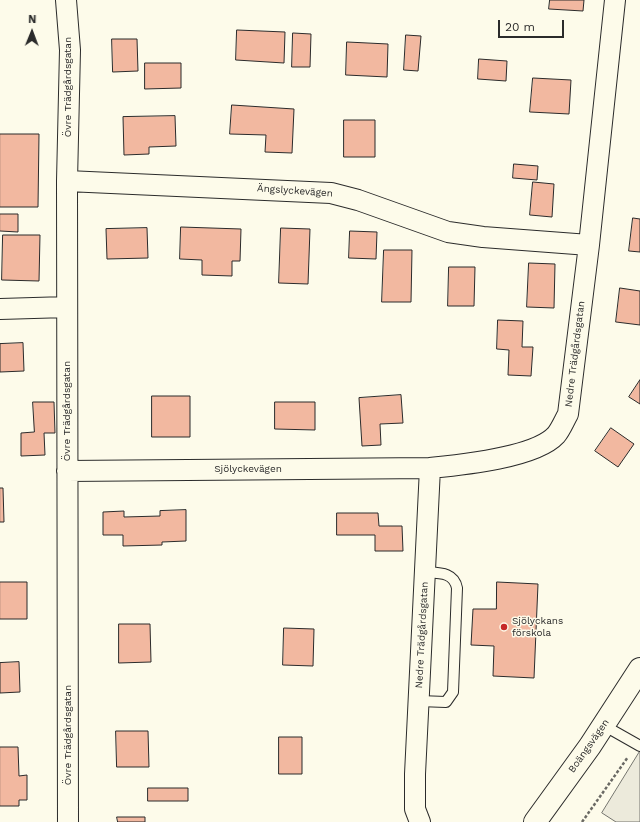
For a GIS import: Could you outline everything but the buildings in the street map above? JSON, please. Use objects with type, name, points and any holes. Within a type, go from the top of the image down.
[{"type":"street","name":"Övre Trädgårdsgatan","points":[[66,0],[70,50],[67,180],[68,822]]},
{"type":"street","name":"Nedre Trädgårdsgatan","points":[[420,822],[415,809],[430,468],[501,458],[535,448],[555,436],[568,414],[589,245],[615,0]]},
{"type":"street","name":"Ängslyckevägen","points":[[67,180],[331,192],[448,232],[483,237],[589,245]]},
{"type":"street","points":[[0,309],[67,307]]},
{"type":"street","name":"Sjölyckevägen","points":[[67,471],[430,468]]},
{"type":"street","name":"Boängsvägen","points":[[535,822],[640,669]]},
{"type":"lane","points":[[419,702],[446,702],[451,698],[453,692],[457,588],[455,582],[450,576],[442,573],[425,572]]},
{"type":"lane","points":[[603,725],[638,745]]},
{"type":"path","points":[[582,822],[638,745]]},
{"type":"shaded area","points":[[640,751],[640,822],[616,822],[602,813]]},
{"type":"place","name":"Sjölyckans förskola","points":[[504,627]]}]
